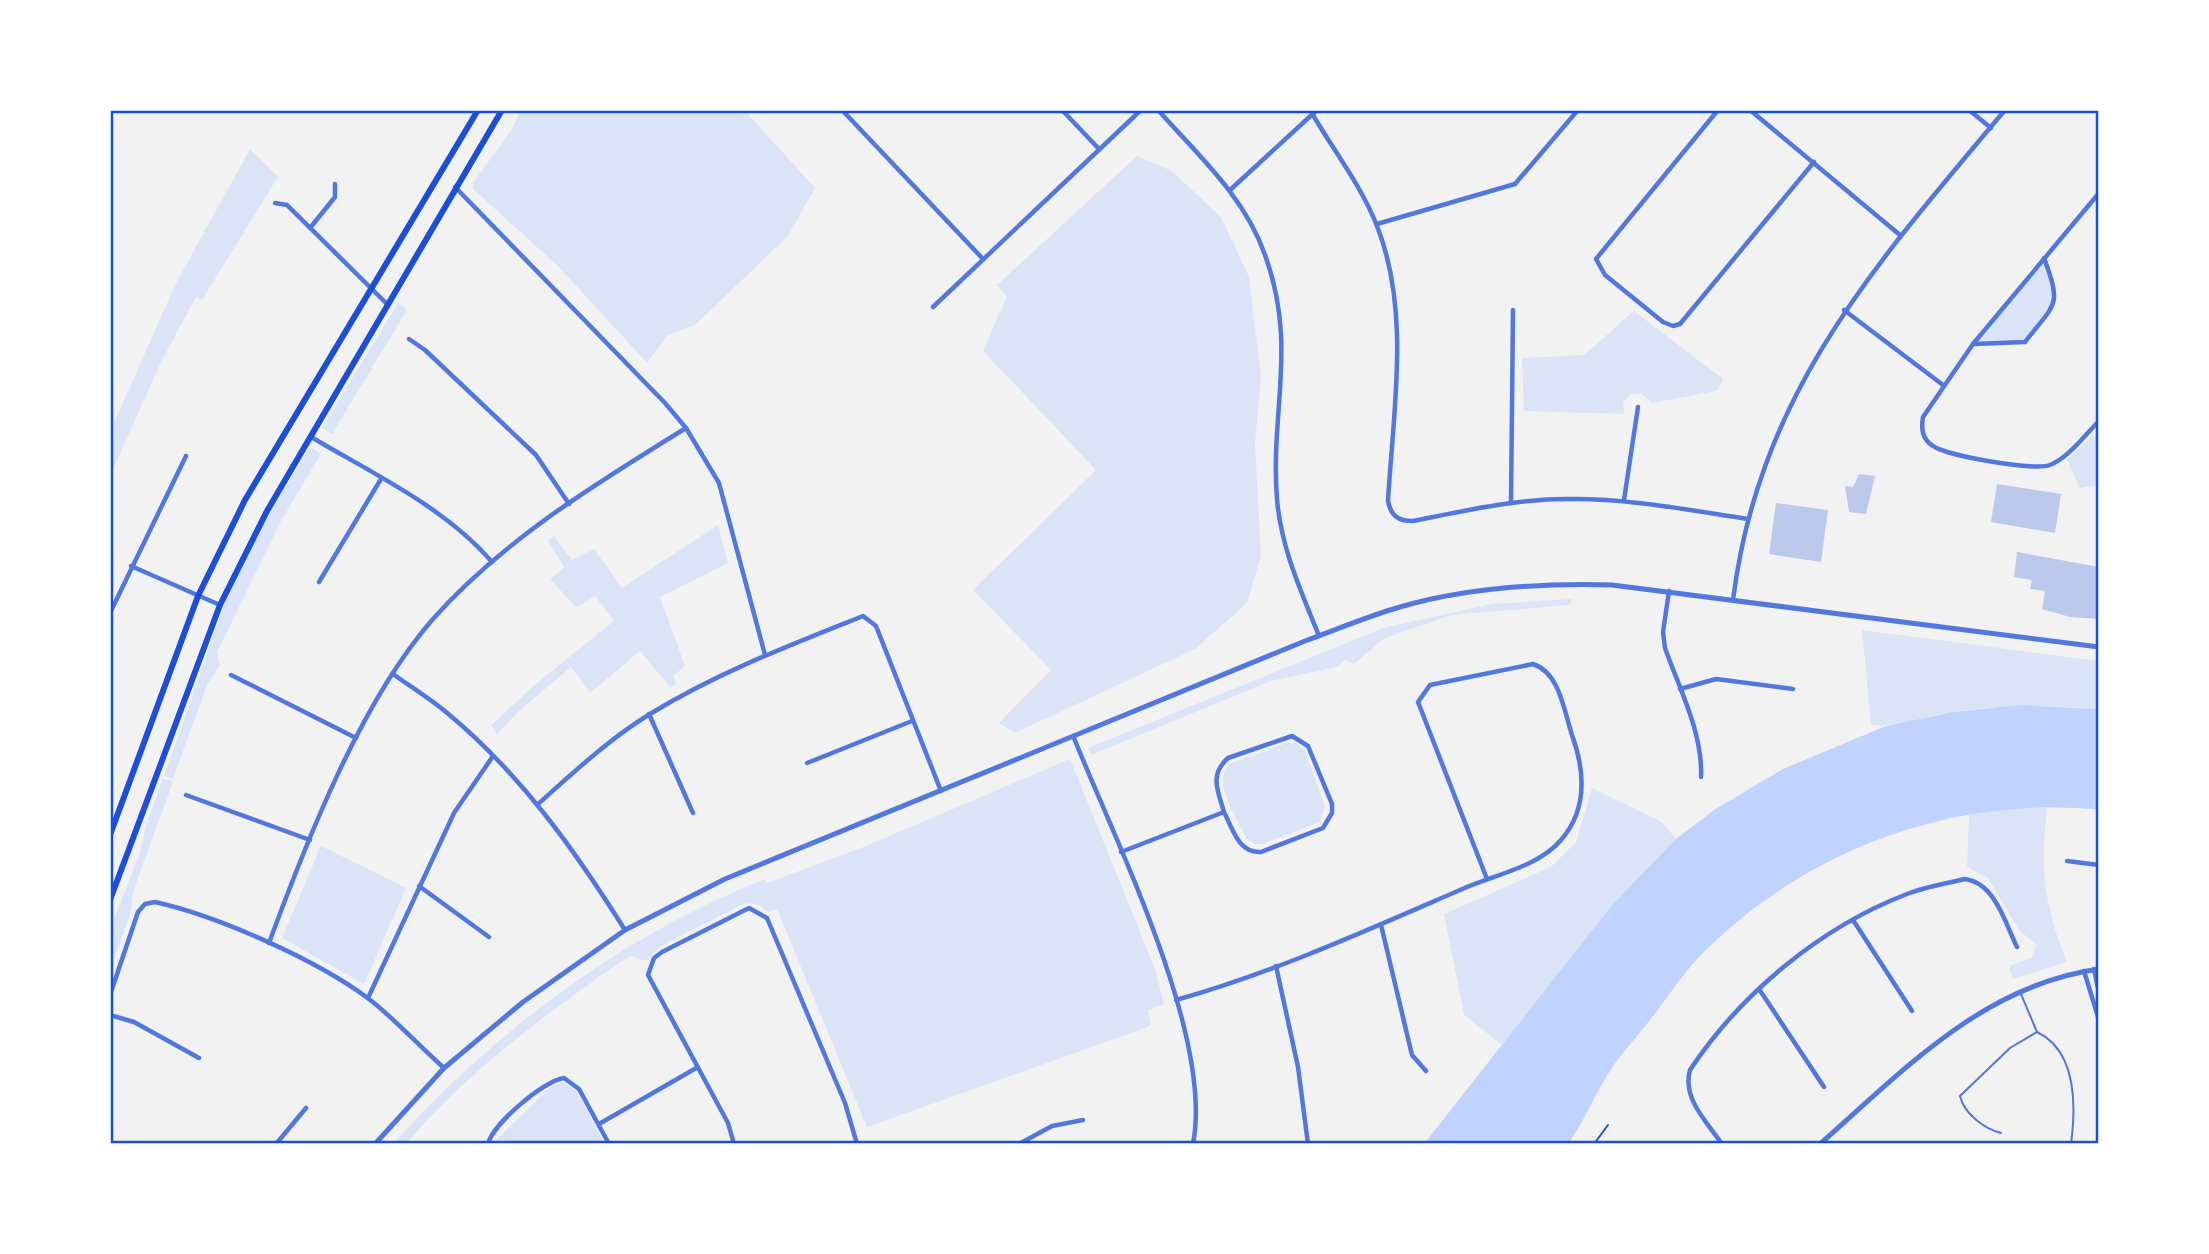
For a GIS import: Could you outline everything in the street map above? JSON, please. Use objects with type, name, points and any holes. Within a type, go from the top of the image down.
[{"type":"main road","points":[[110,835],[198,596],[245,500],[478,110]]},
{"type":"main road","points":[[110,900],[220,605],[267,511],[502,110]]},
{"type":"street","points":[[842,110],[983,259]]},
{"type":"street","points":[[1062,110],[1099,149]]},
{"type":"street","points":[[933,307],[1141,110]]},
{"type":"street","points":[[1158,110],[1230,190],[1265,253],[1278,296],[1284,362],[1277,463],[1278,510],[1286,554],[1319,636]]},
{"type":"street","points":[[1230,190],[1317,110]]},
{"type":"street","points":[[1377,224],[1515,184],[1578,110]]},
{"type":"street","points":[[1718,110],[1596,259],[1605,275],[1663,322],[1672,326],[1680,324],[1814,162]]},
{"type":"street","points":[[1750,110],[1900,235]]},
{"type":"street","points":[[1969,110],[1991,128]]},
{"type":"street","points":[[1733,600],[1748,519],[1771,448],[1797,388],[1844,310],[1900,235],[2005,110]]},
{"type":"street","points":[[1313,115],[1377,224],[1389,265],[1396,304],[1390,510],[1403,521],[1413,521],[1511,502],[1624,500],[1748,519]]},
{"type":"street","points":[[310,228],[335,197],[335,184]]},
{"type":"street","points":[[455,187],[665,403],[686,428],[719,482],[765,655]]},
{"type":"street","points":[[2099,192],[1973,344],[1923,417],[1921,428],[1924,438],[1940,450],[2038,468],[2048,466],[2099,421]]},
{"type":"street","points":[[275,202],[287,205],[388,305]]},
{"type":"street","points":[[1973,344],[2025,342],[2053,305],[2056,293],[2044,258]]},
{"type":"street","points":[[1511,502],[1513,310]]},
{"type":"street","points":[[1844,310],[1943,385]]},
{"type":"street","points":[[409,339],[425,349],[536,455],[569,504]]},
{"type":"street","points":[[1624,500],[1638,407]]},
{"type":"street","points":[[269,943],[310,840],[356,738],[393,674],[432,620],[492,562],[569,504],[686,428]]},
{"type":"street","points":[[311,438],[426,506],[481,549],[492,562]]},
{"type":"street","points":[[110,613],[186,456]]},
{"type":"street","points":[[319,582],[381,479]]},
{"type":"street","points":[[131,566],[220,605]]},
{"type":"street","points":[[375,1144],[444,1068],[523,1002],[625,930],[725,879],[1319,636],[1401,607],[1478,592],[1557,584],[1669,590],[2099,647]]},
{"type":"street","points":[[1669,590],[1664,640],[1702,758],[1701,777]]},
{"type":"street","points":[[538,804],[599,749],[649,714],[720,675],[863,616],[876,626],[941,791]]},
{"type":"street","points":[[1176,1000],[1225,986],[1381,925],[1537,859],[1550,850],[1569,828],[1582,794],[1580,758],[1552,677],[1542,667],[1534,664],[1430,685],[1418,702],[1487,879]]},
{"type":"street","points":[[393,674],[446,712],[493,756],[538,804],[580,859],[625,930]]},
{"type":"street","points":[[231,675],[356,738]]},
{"type":"street","points":[[1680,689],[1716,679],[1793,690]]},
{"type":"street","points":[[649,714],[692,813]]},
{"type":"street","points":[[807,763],[912,721]]},
{"type":"street","points":[[1292,736],[1308,746],[1332,804],[1332,813],[1323,828],[1261,852],[1254,852],[1239,842],[1224,812],[1215,780],[1222,764],[1228,758],[1292,736]]},
{"type":"street","points":[[1074,737],[1121,852],[1176,1000],[1196,1097],[1197,1120],[1193,1144]]},
{"type":"street","points":[[368,998],[454,813],[493,756]]},
{"type":"street","points":[[186,795],[310,840]]},
{"type":"street","points":[[1121,852],[1224,812]]},
{"type":"street","points":[[2067,861],[2099,865]]},
{"type":"street","points":[[1722,1144],[1696,1106],[1686,1083],[1698,1058],[1770,977],[1853,920],[1908,894],[1964,879],[1973,880],[1989,890],[2017,947]]},
{"type":"street","points":[[419,886],[489,937]]},
{"type":"street","points":[[110,995],[138,912],[145,904],[155,902],[174,906],[269,943],[368,998],[444,1068]]},
{"type":"street","points":[[734,1144],[728,1122],[648,975],[650,966],[662,952],[749,908],[767,918],[845,1103],[857,1144]]},
{"type":"street","points":[[1853,920],[1912,1011]]},
{"type":"street","points":[[1381,925],[1412,1055],[1426,1071]]},
{"type":"street","points":[[1276,967],[1298,1067],[1308,1144]]},
{"type":"street","points":[[1820,1144],[1942,1037],[1984,1009],[2020,991],[2096,969],[2099,993]]},
{"type":"street","points":[[2084,971],[2099,1020]]},
{"type":"street","points":[[1759,989],[1824,1087]]},
{"type":"street","points":[[110,1015],[134,1021],[199,1058]]},
{"type":"street","points":[[599,1124],[698,1067]]},
{"type":"street","points":[[488,1144],[491,1135],[521,1105],[555,1080],[564,1078],[579,1089],[609,1144]]},
{"type":"street","points":[[276,1144],[306,1108]]},
{"type":"street","points":[[1019,1144],[1052,1126],[1083,1120]]},
{"type":"lane","points":[[2020,991],[2037,1032],[2057,1045],[2069,1076],[2073,1098],[2071,1144]]},
{"type":"lane","points":[[2001,1133],[1986,1130],[1961,1103],[1960,1096],[2010,1048],[2037,1032]]},
{"type":"path","points":[[1594,1144],[1608,1125]]},
{"type":"shaded area","points":[[521,110],[744,110],[815,188],[788,236],[695,325],[668,335],[647,363],[558,266],[473,189],[473,183],[510,132]]},
{"type":"shaded area","points":[[250,149],[278,177],[202,300],[196,297],[160,364],[110,476],[110,432],[176,283]]},
{"type":"shaded area","points":[[1137,156],[1172,171],[1221,217],[1249,277],[1261,377],[1255,443],[1261,556],[1247,603],[1195,649],[1015,733],[999,723],[1051,670],[973,590],[1096,470],[983,351],[1007,296],[997,285]]},
{"type":"shaded area","points":[[2044,258],[2054,296],[2044,319],[2025,342],[1973,344]]},
{"type":"shaded area","points":[[398,303],[407,310],[332,434],[322,428]]},
{"type":"shaded area","points":[[1634,311],[1723,379],[1717,391],[1652,403],[1642,394],[1631,394],[1623,403],[1624,414],[1524,411],[1522,358],[1584,355]]},
{"type":"shaded area","points":[[2099,430],[2099,485],[2080,488],[2067,460]]},
{"type":"shaded area","points":[[310,447],[321,454],[281,521],[217,652],[220,665],[207,685],[173,779],[164,776],[228,594],[266,519]]},
{"type":"shaded area","points":[[718,525],[728,563],[660,597],[685,666],[673,676],[676,684],[670,687],[640,651],[590,693],[571,667],[517,713],[497,734],[491,725],[538,682],[614,621],[595,596],[576,607],[550,579],[564,567],[548,541],[554,536],[572,560],[594,549],[622,588]]},
{"type":"shaded area","points":[[1572,599],[1569,605],[1451,615],[1385,638],[1354,664],[1345,660],[1337,667],[1271,681],[1091,755],[1088,748],[1383,628],[1492,604]]},
{"type":"shaded area","points":[[1862,630],[2099,661],[2099,709],[2007,706],[1871,725]]},
{"type":"shaded area","points":[[1286,743],[1297,743],[1305,751],[1325,806],[1320,822],[1263,844],[1254,844],[1246,838],[1228,801],[1224,790],[1224,772],[1229,764]]},
{"type":"shaded area","points":[[1070,759],[1155,969],[1164,1004],[1148,1010],[1151,1026],[867,1127],[777,909],[769,912],[759,905],[745,903],[661,946],[646,961],[631,956],[622,961],[508,1046],[455,1092],[406,1144],[393,1144],[433,1102],[518,1025],[611,958],[661,928],[765,879],[767,883],[861,848]]},
{"type":"shaded area","points":[[163,778],[173,782],[133,892],[131,912],[110,971],[110,929],[139,856],[146,825]]},
{"type":"shaded area","points":[[1592,788],[1662,822],[1676,839],[1612,905],[1502,1045],[1464,1015],[1444,914],[1551,867],[1576,842]]},
{"type":"shaded area","points":[[2047,808],[2044,849],[2046,886],[2053,923],[2067,962],[2013,979],[2009,966],[2031,958],[2037,945],[2019,930],[1988,878],[1967,867],[1969,814],[1992,809]]},
{"type":"shaded area","points":[[321,846],[406,888],[364,984],[282,938]]},
{"type":"shaded area","points":[[562,1082],[576,1090],[605,1144],[492,1144],[550,1087]]},
{"type":"water","points":[[2019,705],[2099,709],[2099,810],[2044,808],[1989,812],[1935,822],[1882,838],[1832,860],[1784,887],[1740,920],[1699,957],[1615,1064],[1568,1144],[1424,1144],[1612,905],[1676,839],[1714,810],[1783,769],[1886,726],[1953,712]]},
{"type":"building","points":[[1859,474],[1875,476],[1866,514],[1849,512],[1845,486],[1853,487]]},
{"type":"building","points":[[1997,484],[2061,494],[2055,533],[1991,522]]},
{"type":"building","points":[[1776,503],[1828,510],[1821,562],[1769,554]]},
{"type":"building","points":[[2017,552],[2099,567],[2099,619],[2070,617],[2042,609],[2045,591],[2030,589],[2032,580],[2014,577]]}]
